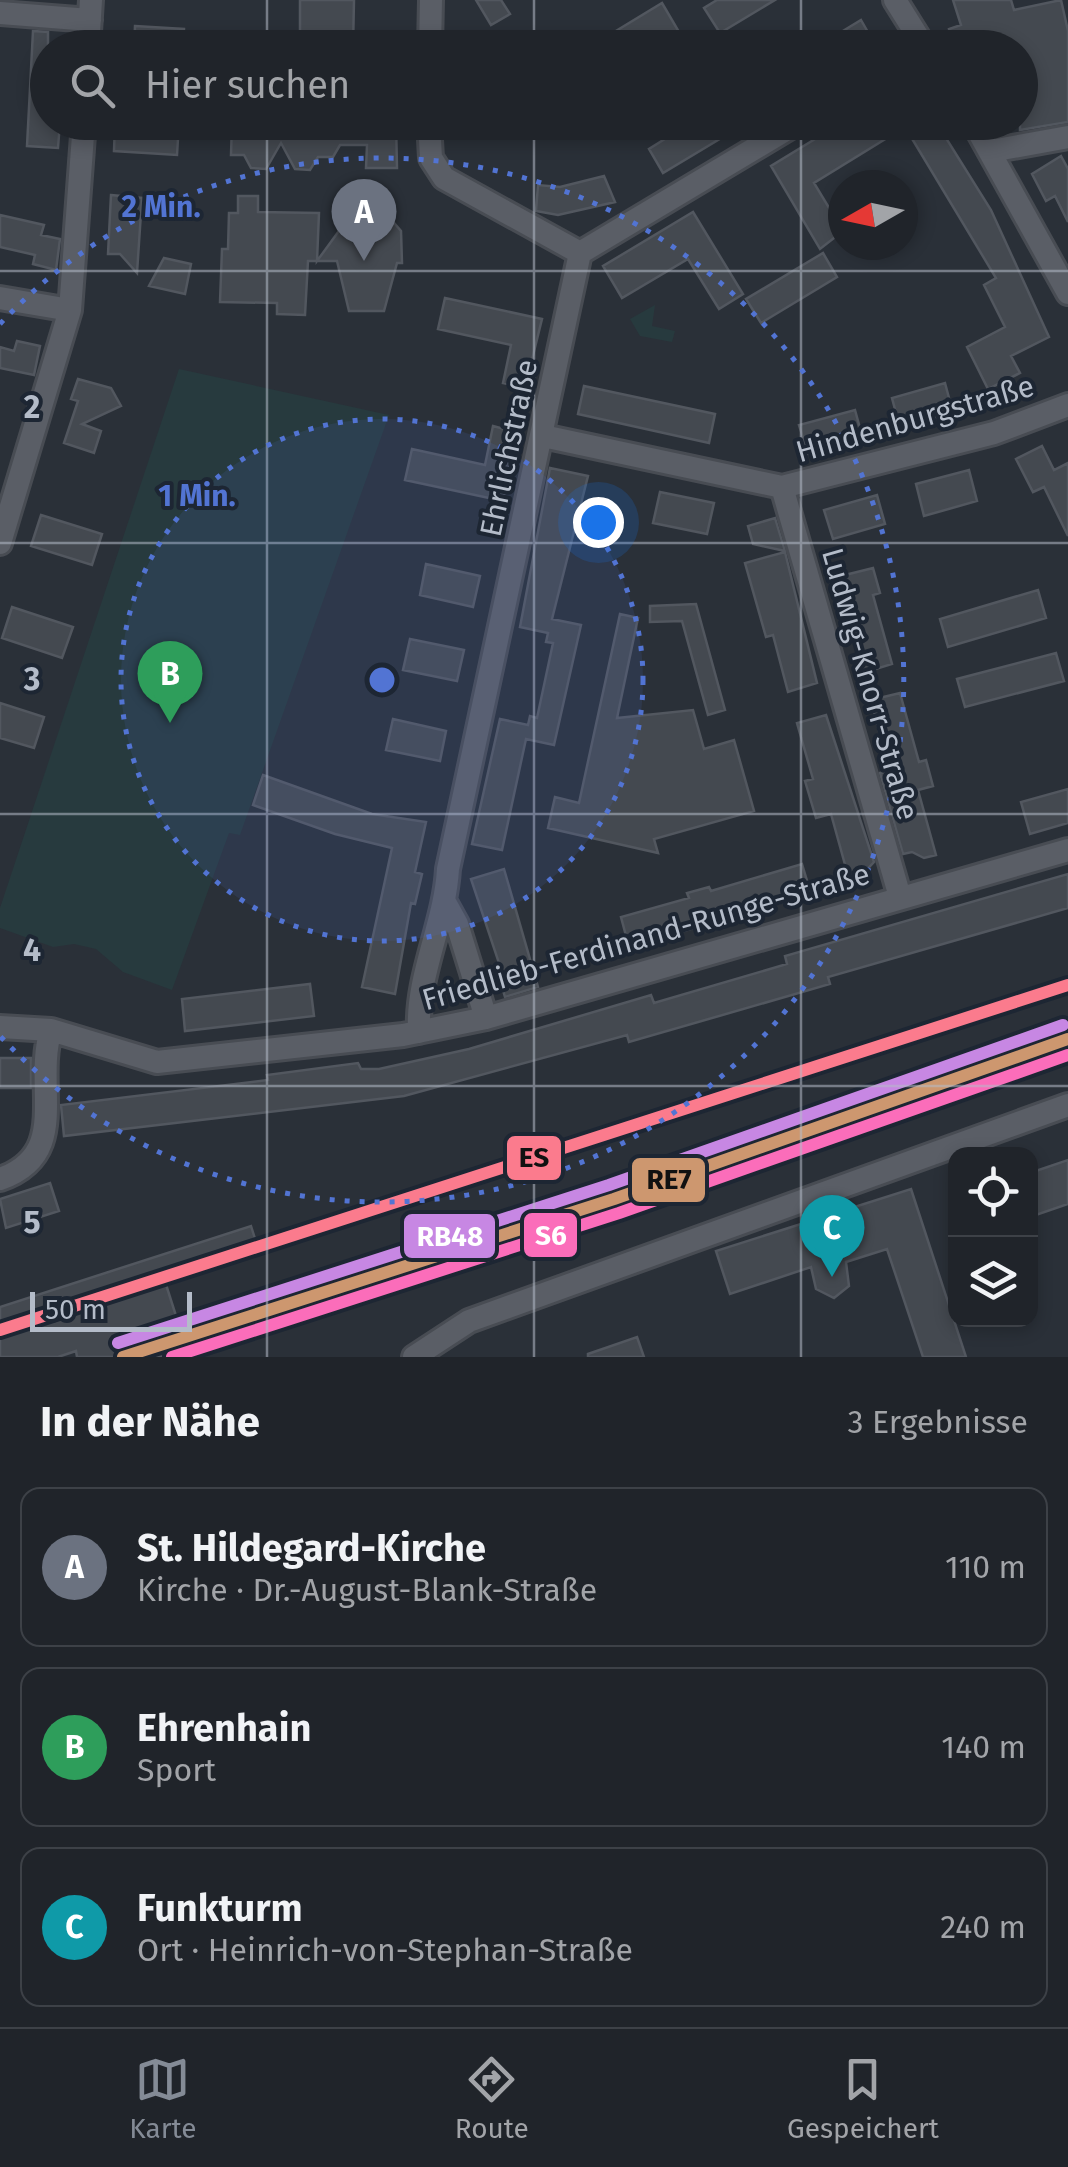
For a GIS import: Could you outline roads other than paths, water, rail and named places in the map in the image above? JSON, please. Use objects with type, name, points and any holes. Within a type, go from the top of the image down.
[{"type":"street","points":[[430,30],[431,0]]},
{"type":"street","points":[[894,0],[913,30]]},
{"type":"street","points":[[0,13],[90,10]]},
{"type":"street","points":[[990,152],[1068,137]]},
{"type":"street","points":[[2,527],[70,310],[83,140]]},
{"type":"street","points":[[430,140],[431,158],[444,178],[580,253],[769,140]]},
{"type":"street","points":[[983,140],[1068,293]]},
{"type":"street","name":"Ehrlichstraße","points":[[419,1032],[434,938],[446,904],[448,869],[580,253]]},
{"type":"street","points":[[0,298],[70,310]]},
{"type":"street","name":"Hindenburgstraße","points":[[542,436],[782,487],[994,433],[1068,405]]},
{"type":"street","name":"Ludwig-Knorr-Straße","points":[[782,487],[900,897]]},
{"type":"street","name":"Friedlieb-Ferdinand-Runge-Straße","points":[[0,1027],[51,1030],[157,1062],[419,1032],[486,1018],[1068,850]]},
{"type":"street","name":"Ehrlichstraße","points":[[446,904],[486,1018]]},
{"type":"street","points":[[0,1179],[26,1170],[44,1146],[45,1048],[51,1030]]},
{"type":"street","points":[[414,1357],[469,1321],[1068,1106]]},
{"type":"place","name":"St. Hildegard-Kirche","points":[[364,261]]},
{"type":"place","name":"Ehrenhain","points":[[170,723]]},
{"type":"place","name":"Funkturm","points":[[832,1277]]}]
